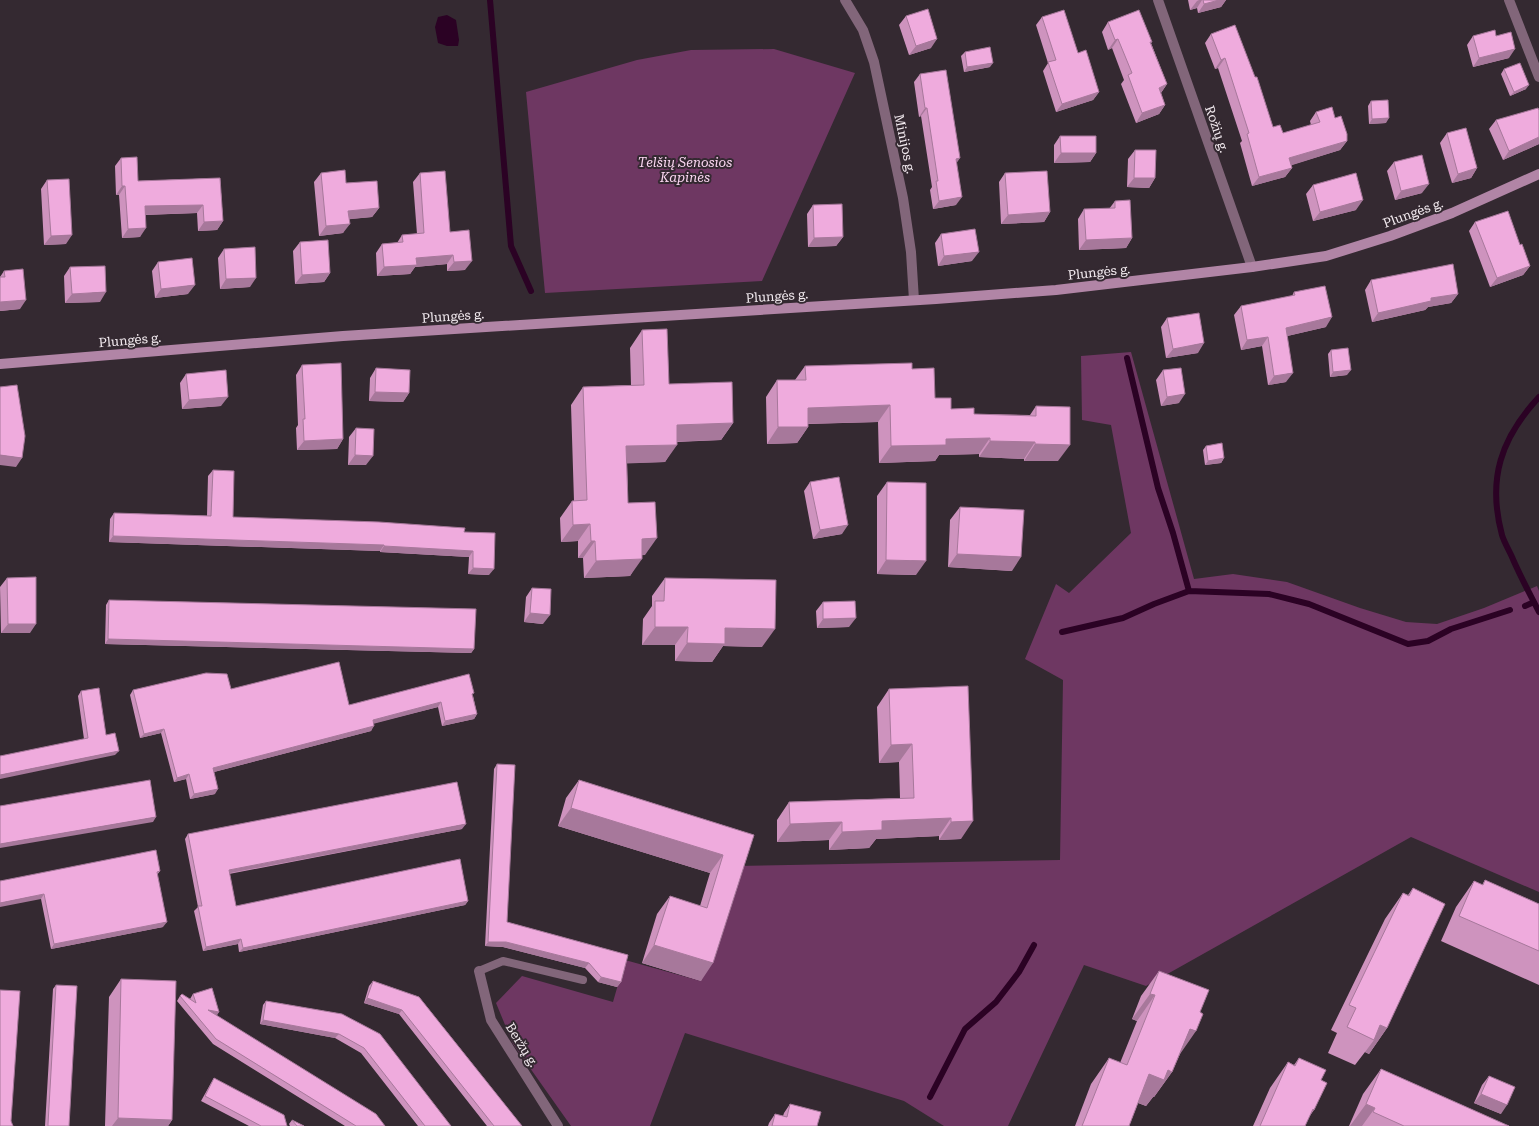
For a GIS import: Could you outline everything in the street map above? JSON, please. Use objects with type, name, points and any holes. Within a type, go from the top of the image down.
[{"type":"main road","name":"Plungės g.","points":[[0,364],[343,336],[1056,290],[1252,267],[1326,256],[1390,236],[1452,213],[1539,174]]},
{"type":"street","name":"Minijos g.","points":[[845,0],[863,30],[874,62],[903,198],[911,252],[914,300]]},
{"type":"street","name":"Rožių g.","points":[[1158,0],[1252,267]]},
{"type":"street","points":[[1509,0],[1539,77]]},
{"type":"street","name":"Beržų g.","points":[[479,971],[491,1020],[558,1126]]},
{"type":"lane","points":[[479,971],[503,961],[583,980]]},
{"type":"green space","name":"Telšių Senosios Kapinės","points":[[774,49],[855,73],[762,281],[545,293],[526,92],[637,60],[691,50]]},
{"type":"green space","points":[[1131,352],[1194,579],[1233,574],[1287,582],[1360,608],[1406,622],[1437,624],[1484,608],[1537,586],[1539,591],[1539,892],[1411,837],[1146,986],[1084,965],[1008,1126],[944,1126],[904,1101],[685,1033],[650,1126],[571,1126],[513,1044],[496,1003],[522,976],[613,1002],[625,960],[701,981],[737,866],[1060,860],[1063,680],[1025,659],[1056,584],[1069,593],[1131,533],[1111,425],[1082,420],[1081,356]]},
{"type":"shaded area","points":[[447,15],[456,20],[459,40],[458,46],[447,46],[438,43],[435,27],[438,17]]},
{"type":"building","points":[[1203,0],[1219,0],[1204,4]]},
{"type":"building","points":[[928,9],[937,39],[916,46],[906,16]]},
{"type":"building","points":[[1064,10],[1078,53],[1086,50],[1099,92],[1062,104],[1048,62],[1056,60],[1042,17]]},
{"type":"building","points":[[1139,10],[1167,84],[1159,88],[1165,105],[1142,113],[1128,75],[1132,73],[1118,39],[1115,40],[1108,22]]},
{"type":"building","points":[[1235,25],[1255,77],[1257,77],[1273,127],[1280,125],[1283,133],[1320,122],[1316,112],[1332,107],[1335,118],[1341,116],[1347,134],[1347,141],[1289,158],[1292,168],[1259,177],[1247,134],[1249,133],[1225,58],[1221,60],[1211,34]]},
{"type":"building","points":[[1495,30],[1496,36],[1511,32],[1515,49],[1479,58],[1473,36]]},
{"type":"building","points":[[990,47],[993,63],[967,67],[965,52]]},
{"type":"building","points":[[1520,63],[1529,85],[1514,92],[1504,69]]},
{"type":"building","points":[[946,70],[960,158],[956,159],[962,197],[939,201],[936,181],[938,181],[927,108],[925,108],[920,74]]},
{"type":"building","points":[[1388,100],[1389,118],[1372,119],[1371,101]]},
{"type":"building","points":[[1538,108],[1539,137],[1509,151],[1496,120]]},
{"type":"building","points":[[1466,128],[1477,168],[1458,174],[1447,133]]},
{"type":"building","points":[[1060,136],[1096,136],[1096,153],[1061,153]]},
{"type":"building","points":[[1135,150],[1156,150],[1155,178],[1134,178]]},
{"type":"building","points":[[1422,155],[1429,184],[1401,191],[1394,162]]},
{"type":"building","points":[[137,157],[138,181],[220,178],[223,221],[204,222],[203,205],[145,206],[146,228],[128,229],[125,186],[122,186],[121,158]]},
{"type":"building","points":[[345,170],[346,183],[377,181],[379,208],[348,211],[350,224],[326,226],[321,173]]},
{"type":"building","points":[[445,171],[450,232],[469,230],[472,261],[454,262],[453,255],[416,258],[417,265],[384,267],[382,244],[403,242],[402,235],[424,233],[420,173]]},
{"type":"building","points":[[1047,171],[1050,212],[1008,215],[1005,173]]},
{"type":"building","points":[[1356,173],[1363,200],[1320,212],[1313,185]]},
{"type":"building","points":[[69,179],[72,235],[51,236],[47,180]]},
{"type":"building","points":[[1130,200],[1132,238],[1086,240],[1084,209],[1115,208],[1115,201]]},
{"type":"building","points":[[842,204],[843,237],[814,238],[813,205]]},
{"type":"building","points":[[1508,211],[1520,245],[1522,244],[1530,266],[1497,278],[1475,222]]},
{"type":"building","points":[[975,229],[979,252],[944,256],[941,234]]},
{"type":"building","points":[[328,240],[330,273],[302,275],[300,242]]},
{"type":"building","points":[[255,247],[256,278],[226,279],[224,249]]},
{"type":"building","points":[[192,258],[195,285],[161,289],[158,262]]},
{"type":"building","points":[[1453,264],[1458,294],[1431,298],[1431,301],[1378,313],[1371,280]]},
{"type":"building","points":[[105,266],[106,292],[72,294],[70,267]]},
{"type":"building","points":[[23,269],[26,300],[0,302],[0,277],[5,277],[4,271]]},
{"type":"building","points":[[1325,286],[1332,317],[1286,328],[1293,373],[1274,376],[1268,337],[1247,340],[1241,306],[1295,295],[1294,292]]},
{"type":"building","points":[[1199,313],[1204,343],[1173,349],[1167,318]]},
{"type":"building","points":[[667,329],[669,384],[732,382],[733,423],[677,425],[677,445],[626,446],[628,503],[655,502],[657,538],[642,539],[642,559],[596,561],[595,541],[591,541],[590,524],[573,525],[572,501],[587,500],[583,387],[644,385],[642,330]]},
{"type":"building","points":[[1348,348],[1351,370],[1333,372],[1331,350]]},
{"type":"building","points":[[341,363],[343,439],[304,441],[303,419],[305,419],[302,365]]},
{"type":"building","points":[[912,363],[912,369],[934,368],[935,398],[951,398],[951,409],[974,408],[974,414],[1036,416],[1036,406],[1070,407],[1070,445],[1035,444],[1035,442],[990,441],[990,438],[946,439],[946,445],[891,446],[890,405],[808,408],[808,427],[778,427],[777,380],[806,380],[805,366]]},
{"type":"building","points":[[376,368],[410,370],[409,393],[375,392]]},
{"type":"building","points":[[1181,368],[1185,394],[1167,397],[1163,370]]},
{"type":"building","points":[[226,370],[228,397],[189,400],[186,374]]},
{"type":"building","points":[[17,385],[25,436],[22,458],[0,455],[0,387]]},
{"type":"building","points":[[356,428],[374,429],[373,456],[355,455]]},
{"type":"building","points":[[1222,443],[1224,458],[1208,461],[1206,446]]},
{"type":"building","points":[[213,470],[234,471],[233,517],[379,522],[465,528],[464,532],[495,533],[494,569],[473,568],[473,551],[384,545],[113,536],[114,513],[211,516]]},
{"type":"building","points":[[839,477],[848,525],[820,530],[810,482]]},
{"type":"building","points":[[887,482],[926,483],[926,561],[886,560]]},
{"type":"building","points":[[960,507],[1024,510],[1021,557],[957,554]]},
{"type":"building","points":[[36,577],[36,624],[8,624],[7,578]]},
{"type":"building","points":[[665,578],[776,580],[775,629],[725,628],[725,644],[687,643],[688,627],[655,627],[655,601],[664,601]]},
{"type":"building","points":[[532,588],[551,589],[550,615],[530,613]]},
{"type":"building","points":[[109,600],[476,609],[474,649],[108,639]]},
{"type":"building","points":[[855,601],[856,618],[823,619],[823,602]]},
{"type":"building","points":[[339,662],[349,705],[469,674],[477,714],[445,721],[441,702],[373,720],[374,726],[213,768],[218,789],[194,794],[189,774],[177,778],[164,729],[144,734],[133,690],[206,673],[227,674],[231,689]]},
{"type":"building","points":[[968,686],[973,821],[951,822],[951,818],[882,821],[882,830],[842,832],[842,822],[790,824],[789,802],[914,798],[912,744],[891,745],[889,689]]},
{"type":"building","points":[[99,688],[106,735],[115,733],[119,751],[0,775],[0,756],[88,738],[81,691]]},
{"type":"building","points":[[497,764],[515,765],[507,922],[628,955],[621,982],[601,977],[589,963],[506,942],[488,942]]},
{"type":"building","points":[[150,780],[156,817],[0,844],[0,806]]},
{"type":"building","points":[[579,780],[754,835],[713,963],[654,945],[670,896],[707,908],[723,855],[571,808]]},
{"type":"building","points":[[457,782],[466,824],[229,870],[236,906],[460,859],[468,901],[243,948],[241,939],[206,947],[198,906],[202,906],[188,834]]},
{"type":"building","points":[[156,850],[160,871],[157,872],[167,922],[54,944],[44,894],[0,903],[0,881]]},
{"type":"building","points":[[1485,880],[1539,904],[1539,951],[1459,916],[1474,881],[1483,885]]},
{"type":"building","points":[[1413,888],[1445,904],[1387,1028],[1380,1025],[1374,1040],[1347,1027],[1356,1008],[1349,1005],[1403,893],[1409,896]]},
{"type":"building","points":[[1159,971],[1209,990],[1200,1012],[1203,1014],[1196,1031],[1190,1029],[1172,1072],[1168,1070],[1164,1080],[1149,1074],[1129,1126],[1082,1126],[1109,1058],[1127,1065],[1155,995],[1150,994]]},
{"type":"building","points":[[121,979],[176,981],[172,1120],[118,1118]]},
{"type":"building","points":[[373,981],[419,997],[522,1126],[494,1126],[402,1010],[367,998]]},
{"type":"building","points":[[56,985],[77,986],[69,1126],[48,1126]]},
{"type":"building","points":[[212,988],[219,1012],[208,1010],[376,1114],[385,1126],[356,1126],[216,1039],[180,996],[182,994],[196,1003],[193,994]]},
{"type":"building","points":[[0,990],[20,991],[11,1121],[13,1126],[0,1126]]},
{"type":"building","points":[[266,1001],[342,1014],[380,1034],[451,1126],[425,1126],[364,1048],[339,1034],[263,1020]]},
{"type":"building","points":[[1299,1058],[1326,1070],[1321,1080],[1327,1083],[1305,1126],[1260,1126],[1288,1062],[1295,1066]]},
{"type":"building","points":[[1381,1069],[1509,1126],[1404,1126],[1373,1112],[1375,1108],[1366,1104]]},
{"type":"building","points":[[1489,1076],[1515,1087],[1507,1105],[1481,1094]]},
{"type":"building","points":[[214,1078],[284,1115],[287,1126],[261,1126],[205,1096]]},
{"type":"building","points":[[790,1104],[821,1112],[817,1126],[772,1126],[775,1114],[787,1117]]},
{"type":"building","points":[[292,1120],[304,1126],[297,1126]]},
{"type":"waterway","points":[[490,0],[511,246],[531,291]]},
{"type":"waterway","points":[[1127,358],[1158,488],[1173,533],[1189,591]]},
{"type":"waterway","points":[[1539,397],[1515,428],[1507,444],[1501,460],[1497,478],[1496,496],[1503,538],[1539,612]]},
{"type":"waterway","points":[[1062,632],[1123,618],[1154,604],[1189,591],[1269,594],[1309,604],[1408,644],[1428,641],[1451,629],[1510,610]]},
{"type":"waterway","points":[[1525,606],[1534,602]]},
{"type":"waterway","points":[[930,1097],[965,1029],[996,1002],[1019,972],[1034,945]]}]
